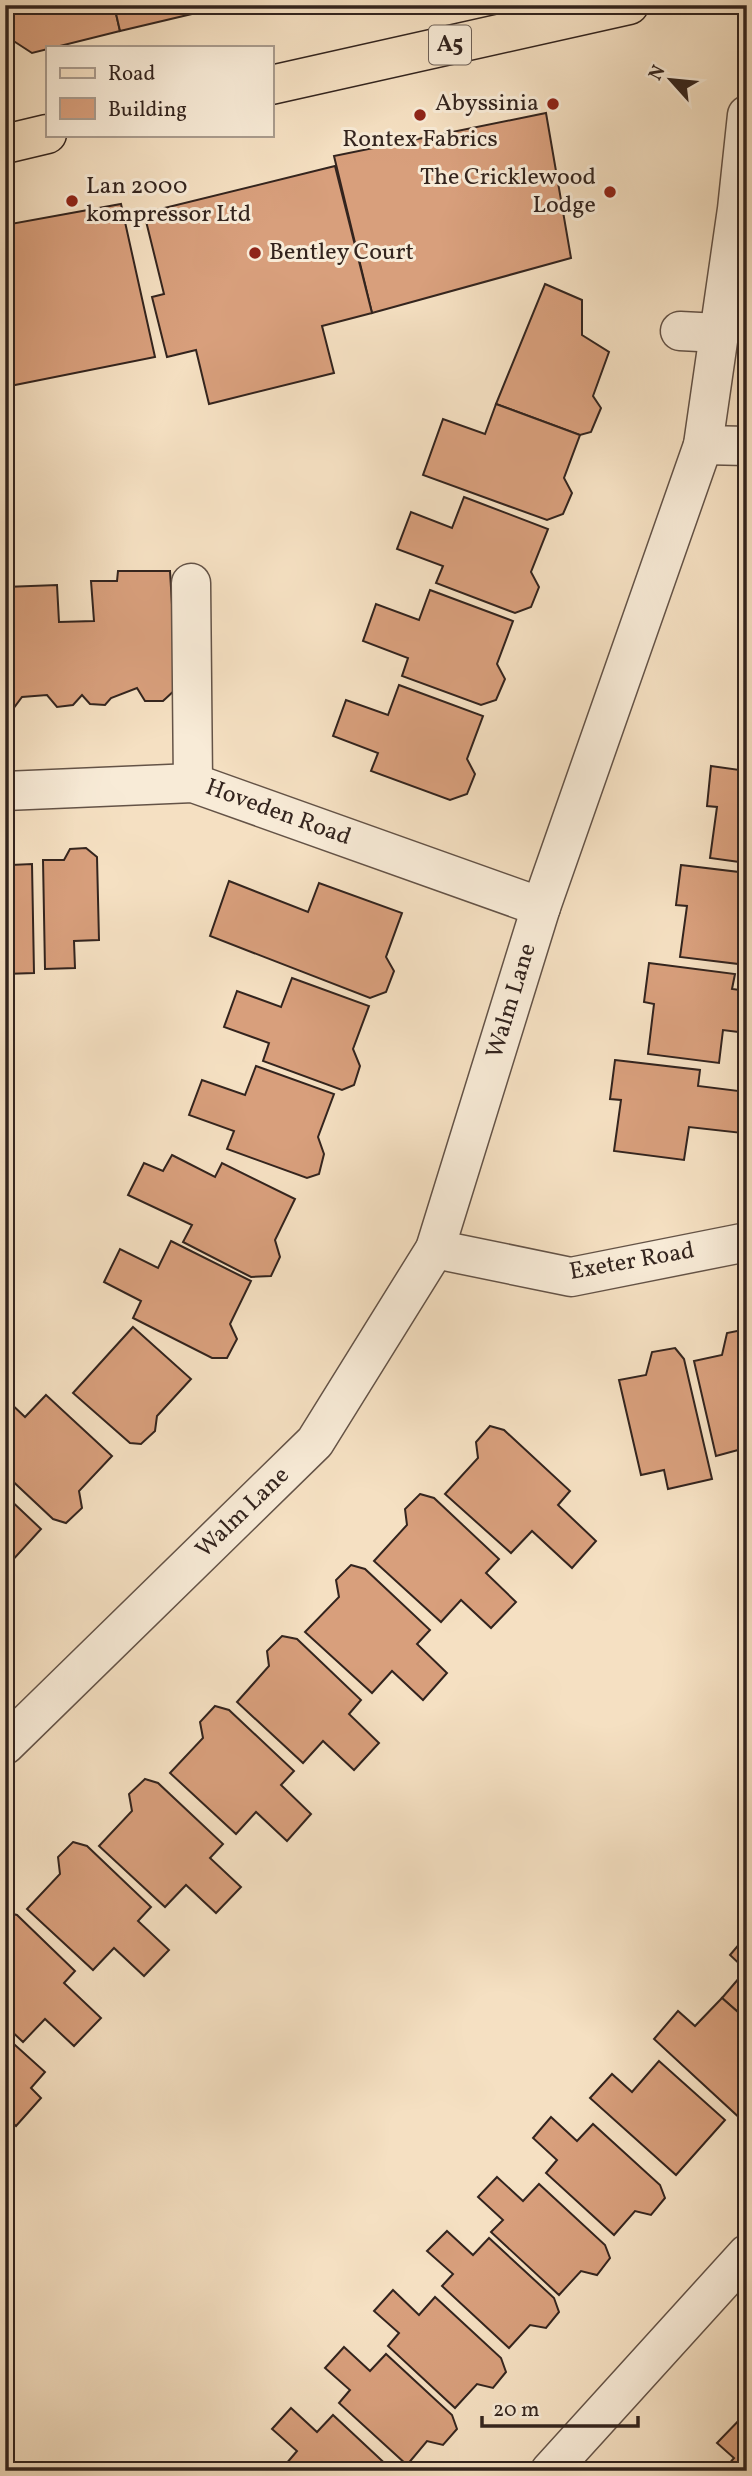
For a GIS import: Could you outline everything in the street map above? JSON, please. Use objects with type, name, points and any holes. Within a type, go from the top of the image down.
[{"type":"main road","name":"A5","points":[[273,85],[629,5]]},
{"type":"main road","points":[[5,144],[46,134]]},
{"type":"street","name":"Walm Lane","points":[[5,1745],[315,1442],[435,1249],[541,907],[703,445],[737,209],[747,115]]},
{"type":"street","points":[[680,331],[719,333]]},
{"type":"street","points":[[703,445],[747,446]]},
{"type":"street","points":[[191,583],[193,783]]},
{"type":"street","name":"Hoveden Road","points":[[5,792],[193,783],[541,907]]},
{"type":"street","name":"Exeter Road","points":[[435,1249],[571,1277],[747,1242]]},
{"type":"street","points":[[550,2471],[747,2254]]},
{"type":"building","points":[[5,5],[114,5],[120,31],[60,46],[46,46],[46,50],[32,53],[12,40]]},
{"type":"building","points":[[114,5],[230,5],[120,31]]},
{"type":"building","points":[[546,113],[571,258],[372,313],[334,156]]},
{"type":"building","name":"Bentley Court","points":[[335,166],[372,313],[322,326],[334,373],[209,404],[196,350],[167,357],[152,297],[164,294],[144,213]]},
{"type":"building","points":[[121,204],[155,357],[5,387],[5,225]]},
{"type":"building","points":[[545,284],[582,300],[582,335],[609,352],[593,396],[601,408],[591,432],[580,435],[496,404]]},
{"type":"building","points":[[496,404],[580,435],[564,478],[572,493],[563,514],[547,520],[423,475],[443,419],[485,434]]},
{"type":"building","points":[[464,497],[548,529],[531,572],[539,587],[531,607],[515,613],[436,583],[443,566],[397,549],[411,512],[452,528]]},
{"type":"building","points":[[118,571],[170,571],[177,688],[163,701],[145,701],[137,688],[111,698],[105,705],[90,704],[82,695],[73,705],[57,707],[47,695],[22,697],[13,709],[5,709],[5,587],[57,585],[59,622],[94,621],[91,581],[117,581]]},
{"type":"building","points":[[430,590],[513,621],[497,664],[505,679],[496,700],[481,705],[402,676],[408,658],[363,641],[376,604],[419,620]]},
{"type":"building","points":[[399,685],[483,716],[467,759],[475,774],[467,794],[450,800],[371,771],[378,753],[333,736],[346,700],[388,715]]},
{"type":"building","points":[[711,766],[747,771],[747,863],[710,858],[717,807],[707,806]]},
{"type":"building","points":[[86,848],[97,857],[99,940],[74,941],[75,968],[45,969],[43,860],[64,860],[70,849]]},
{"type":"building","points":[[5,856],[11,865],[32,864],[34,973],[5,974]]},
{"type":"building","points":[[681,865],[747,873],[747,965],[680,957],[687,906],[676,905]]},
{"type":"building","points":[[229,881],[308,912],[319,883],[402,913],[386,957],[394,971],[386,992],[370,998],[210,936]]},
{"type":"building","points":[[649,963],[735,974],[732,989],[747,991],[747,1033],[723,1030],[719,1063],[648,1054],[654,1004],[644,1002]]},
{"type":"building","points":[[292,978],[369,1006],[353,1049],[360,1066],[354,1085],[342,1090],[263,1061],[269,1043],[224,1027],[237,991],[281,1007]]},
{"type":"building","points":[[615,1060],[700,1070],[698,1086],[747,1092],[742,1133],[689,1127],[684,1160],[614,1151],[621,1100],[610,1099]]},
{"type":"building","points":[[256,1066],[334,1094],[318,1137],[324,1154],[319,1174],[307,1178],[227,1149],[234,1131],[189,1115],[202,1080],[245,1095]]},
{"type":"building","points":[[172,1155],[215,1177],[222,1163],[295,1199],[275,1240],[280,1257],[271,1276],[251,1277],[183,1242],[192,1225],[128,1195],[144,1163],[163,1171]]},
{"type":"building","points":[[171,1241],[251,1281],[230,1324],[237,1339],[227,1358],[212,1358],[133,1318],[141,1301],[104,1282],[120,1249],[158,1268]]},
{"type":"building","points":[[133,1327],[191,1379],[157,1416],[155,1431],[141,1444],[130,1443],[73,1393]]},
{"type":"building","points":[[747,1329],[747,1467],[742,1468],[738,1450],[716,1456],[694,1361],[722,1355],[727,1333]]},
{"type":"building","points":[[675,1348],[684,1359],[712,1479],[668,1489],[664,1470],[641,1475],[619,1380],[646,1375],[652,1352]]},
{"type":"building","points":[[46,1395],[112,1456],[79,1491],[82,1508],[66,1523],[53,1519],[5,1474],[5,1398],[25,1417]]},
{"type":"building","points":[[490,1426],[504,1430],[570,1491],[558,1505],[596,1541],[572,1568],[532,1531],[511,1553],[445,1494],[478,1458],[476,1442]]},
{"type":"building","points":[[420,1494],[434,1498],[499,1559],[486,1573],[516,1602],[491,1628],[461,1600],[441,1622],[374,1561],[407,1525],[405,1509]]},
{"type":"building","points":[[5,1495],[41,1529],[9,1564],[11,1580],[5,1586]]},
{"type":"building","points":[[351,1565],[365,1569],[430,1630],[417,1644],[447,1673],[423,1700],[392,1671],[372,1693],[305,1632],[339,1597],[336,1580]]},
{"type":"building","points":[[282,1636],[297,1639],[361,1700],[349,1714],[379,1743],[354,1770],[323,1741],[303,1763],[237,1702],[269,1666],[267,1651]]},
{"type":"building","points":[[215,1706],[229,1710],[294,1771],[281,1785],[311,1814],[287,1841],[256,1812],[236,1834],[170,1773],[203,1738],[200,1722]]},
{"type":"building","points":[[145,1779],[158,1783],[223,1844],[210,1858],[241,1887],[216,1913],[186,1885],[165,1907],[99,1846],[132,1811],[129,1794]]},
{"type":"building","points":[[73,1842],[87,1846],[151,1907],[138,1921],[169,1950],[144,1976],[114,1948],[93,1970],[27,1909],[60,1874],[58,1857]]},
{"type":"building","points":[[5,1912],[17,1915],[75,1971],[64,1983],[101,2018],[74,2046],[45,2019],[23,2042],[5,2025]]},
{"type":"building","points":[[747,1935],[747,2020],[722,1998],[746,1970],[730,1955]]},
{"type":"building","points":[[722,1998],[747,2020],[747,2117],[743,2121],[654,2039],[678,2011],[695,2026]]},
{"type":"building","points":[[5,2036],[45,2072],[31,2088],[41,2098],[16,2126],[5,2116]]},
{"type":"building","points":[[659,2061],[725,2120],[676,2175],[590,2098],[612,2074],[632,2092]]},
{"type":"building","points":[[551,2117],[577,2141],[593,2124],[660,2185],[665,2198],[651,2215],[635,2211],[614,2235],[546,2173],[557,2160],[533,2138]]},
{"type":"building","points":[[497,2177],[523,2201],[539,2184],[605,2245],[610,2258],[597,2275],[581,2271],[559,2295],[491,2232],[503,2220],[478,2197]]},
{"type":"building","points":[[447,2231],[473,2255],[489,2238],[554,2298],[559,2312],[546,2328],[530,2325],[509,2348],[442,2286],[453,2274],[427,2251]]},
{"type":"building","points":[[393,2290],[419,2315],[435,2297],[501,2358],[506,2372],[493,2388],[477,2384],[455,2408],[388,2346],[399,2333],[374,2311]]},
{"type":"building","points":[[344,2347],[370,2371],[386,2354],[452,2415],[457,2429],[443,2445],[427,2441],[407,2465],[339,2403],[350,2390],[325,2368]]},
{"type":"building","points":[[291,2408],[317,2432],[333,2415],[393,2471],[294,2471],[286,2464],[297,2451],[272,2429]]},
{"type":"building","points":[[745,2414],[747,2471],[723,2471],[734,2458],[717,2443]]},
{"type":"place","name":"Abyssinia","points":[[553,104]]},
{"type":"place","name":"Rontex Fabrics","points":[[420,115]]},
{"type":"place","name":"The Cricklewood Lodge","points":[[610,192]]},
{"type":"place","name":"Lan 2000 kompressor Ltd","points":[[72,201]]},
{"type":"place","name":"Bentley Court","points":[[255,253]]}]
